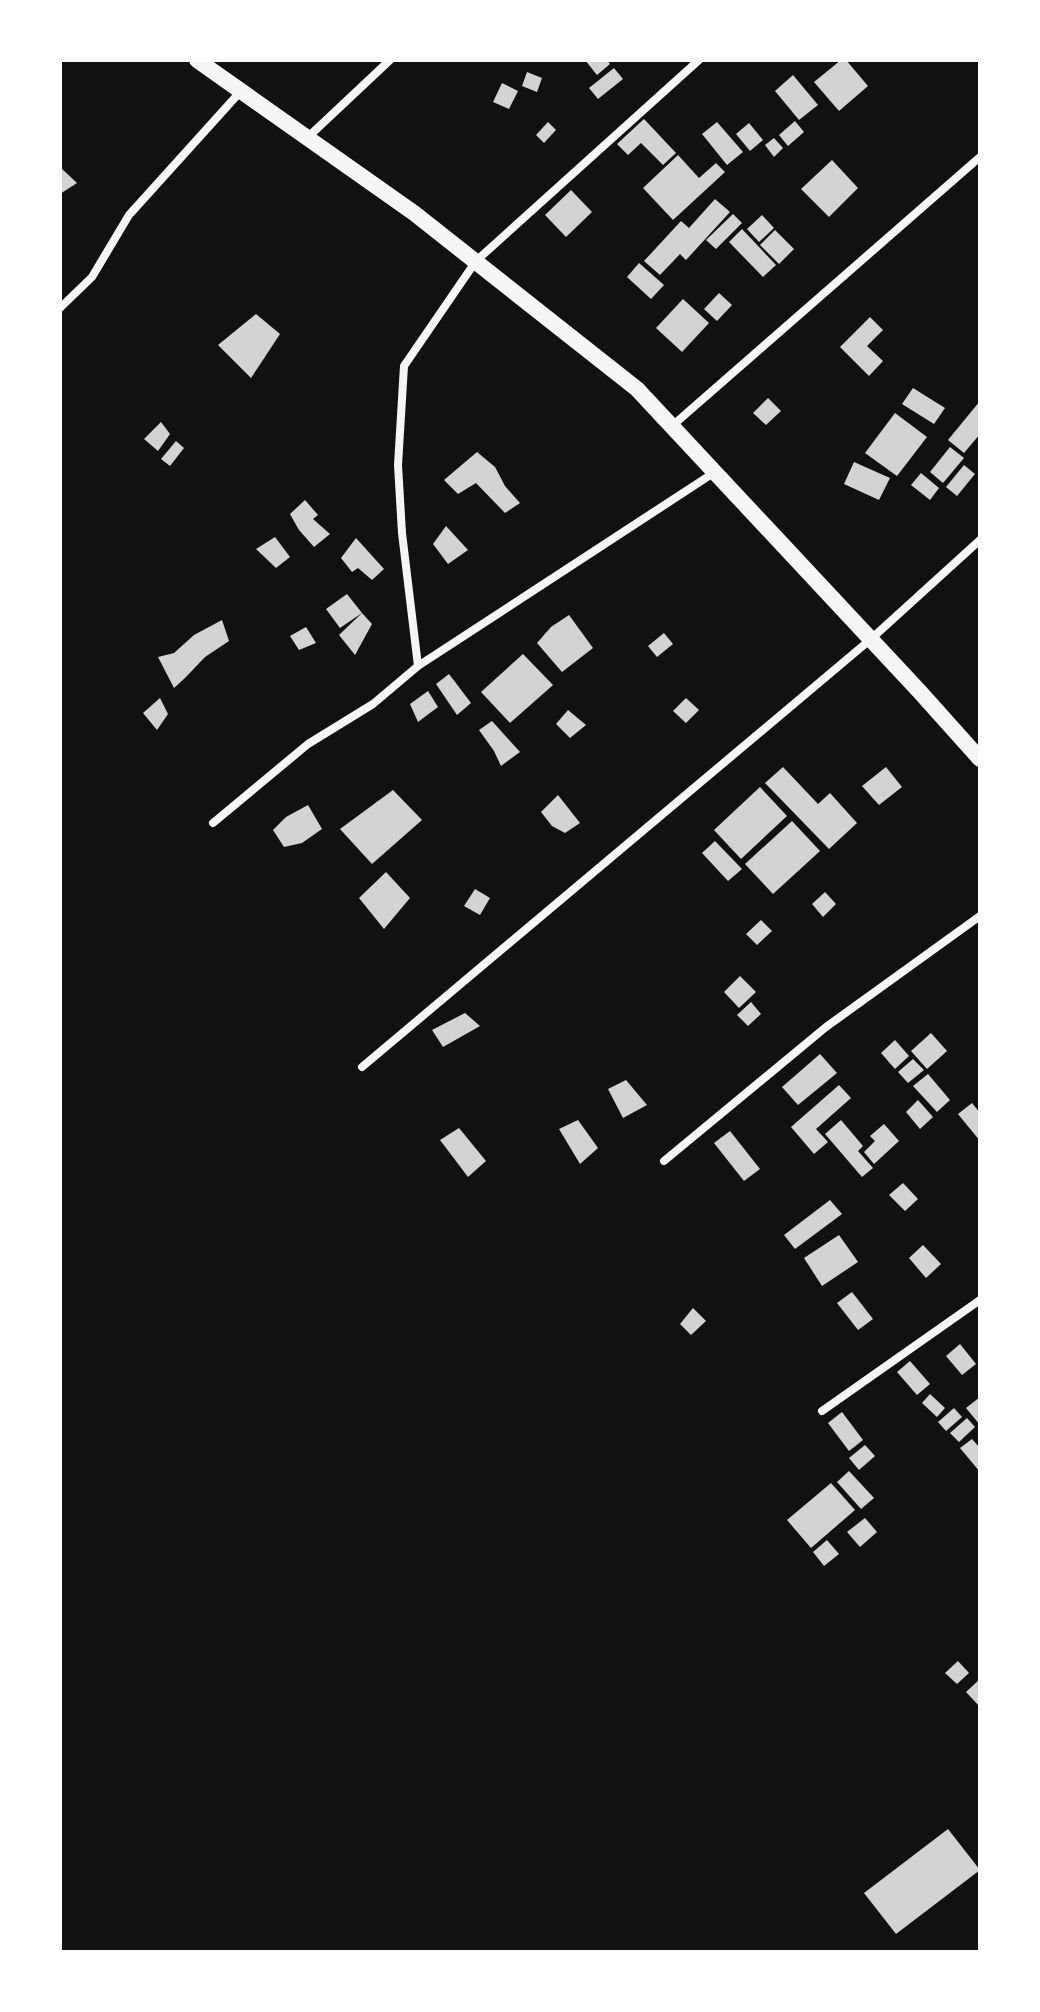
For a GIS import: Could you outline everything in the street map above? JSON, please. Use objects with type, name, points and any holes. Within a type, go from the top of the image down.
[{"type":"main road","points":[[197,60],[414,213],[637,389],[980,759]]},
{"type":"street","points":[[307,138],[390,60]]},
{"type":"street","points":[[418,666],[402,533],[398,465],[404,366],[476,261],[699,60]]},
{"type":"street","points":[[60,308],[92,277],[129,215],[241,91]]},
{"type":"street","points":[[672,426],[980,157]]},
{"type":"street","points":[[213,823],[308,744],[373,704],[418,666],[715,472]]},
{"type":"street","points":[[362,1067],[871,639],[980,540]]},
{"type":"street","points":[[664,1161],[826,1027],[980,916]]},
{"type":"street","points":[[822,1411],[980,1300]]},
{"type":"building","points":[[585,60],[607,60],[610,64],[597,75]]},
{"type":"building","points":[[841,60],[846,60],[868,86],[839,111],[814,82]]},
{"type":"building","points":[[614,68],[623,79],[598,99],[589,88]]},
{"type":"building","points":[[527,72],[542,78],[537,92],[522,86]]},
{"type":"building","points":[[793,75],[818,105],[799,120],[775,91]]},
{"type":"building","points":[[502,83],[518,91],[509,109],[493,102]]},
{"type":"building","points":[[644,119],[676,153],[663,165],[641,143],[628,155],[617,144]]},
{"type":"building","points":[[795,121],[804,132],[788,146],[779,135]]},
{"type":"building","points":[[548,122],[556,130],[544,143],[536,135]]},
{"type":"building","points":[[717,122],[743,152],[727,165],[702,134]]},
{"type":"building","points":[[749,123],[763,140],[750,151],[736,134]]},
{"type":"building","points":[[774,138],[783,148],[774,157],[765,145]]},
{"type":"building","points":[[678,155],[699,178],[716,163],[725,172],[673,220],[643,188]]},
{"type":"building","points":[[832,160],[858,188],[829,217],[801,189]]},
{"type":"building","points":[[60,167],[77,183],[60,194]]},
{"type":"building","points":[[571,190],[592,212],[566,237],[545,215]]},
{"type":"building","points":[[715,199],[730,212],[686,260],[680,254],[660,275],[644,261],[681,221],[689,228]]},
{"type":"building","points":[[733,214],[742,223],[716,249],[706,240]]},
{"type":"building","points":[[762,215],[774,228],[759,242],[747,229]]},
{"type":"building","points":[[742,229],[776,265],[763,277],[729,242]]},
{"type":"building","points":[[775,230],[794,249],[779,264],[760,245]]},
{"type":"building","points":[[639,263],[664,285],[651,299],[627,277]]},
{"type":"building","points":[[719,293],[732,305],[717,321],[704,309]]},
{"type":"building","points":[[683,299],[709,323],[682,352],[656,328]]},
{"type":"building","points":[[256,314],[280,334],[251,378],[218,345]]},
{"type":"building","points":[[870,317],[883,330],[867,346],[883,361],[869,376],[840,347]]},
{"type":"building","points":[[913,388],[945,408],[934,424],[902,404]]},
{"type":"building","points":[[768,398],[781,411],[766,425],[753,413]]},
{"type":"building","points":[[980,401],[980,434],[964,453],[948,440]]},
{"type":"building","points":[[895,413],[927,437],[897,476],[865,453]]},
{"type":"building","points":[[161,422],[170,434],[158,451],[144,439]]},
{"type":"building","points":[[176,441],[184,448],[170,466],[161,459]]},
{"type":"building","points":[[950,447],[964,458],[943,483],[930,472]]},
{"type":"building","points":[[477,452],[495,467],[505,486],[520,503],[505,513],[476,483],[458,494],[444,480]]},
{"type":"building","points":[[854,462],[890,478],[879,500],[844,484]]},
{"type":"building","points":[[964,465],[975,474],[957,496],[946,487]]},
{"type":"building","points":[[921,473],[939,488],[930,500],[911,485]]},
{"type":"building","points":[[305,500],[318,515],[313,519],[330,534],[314,547],[290,514]]},
{"type":"building","points":[[446,526],[468,550],[448,564],[433,544]]},
{"type":"building","points":[[275,537],[290,557],[276,568],[256,549]]},
{"type":"building","points":[[356,538],[384,569],[372,580],[358,568],[352,572],[341,558]]},
{"type":"building","points":[[347,594],[362,613],[340,628],[326,609]]},
{"type":"building","points":[[362,613],[372,624],[355,655],[339,635]]},
{"type":"building","points":[[569,615],[593,648],[562,672],[537,643],[551,627]]},
{"type":"building","points":[[222,620],[229,641],[205,657],[174,688],[158,657],[174,653],[194,635]]},
{"type":"building","points":[[306,627],[316,643],[299,650],[290,636]]},
{"type":"building","points":[[664,633],[673,644],[657,657],[648,646]]},
{"type":"building","points":[[523,654],[553,685],[510,723],[481,692]]},
{"type":"building","points":[[449,674],[471,703],[457,715],[436,684]]},
{"type":"building","points":[[428,691],[438,707],[418,722],[410,704]]},
{"type":"building","points":[[160,698],[168,714],[157,730],[143,713]]},
{"type":"building","points":[[686,698],[699,710],[686,723],[673,711]]},
{"type":"building","points":[[568,710],[586,725],[570,738],[556,724]]},
{"type":"building","points":[[492,721],[520,752],[501,766],[479,730]]},
{"type":"building","points":[[783,767],[818,804],[830,793],[857,823],[829,849],[765,783]]},
{"type":"building","points":[[886,767],[902,787],[879,805],[862,786]]},
{"type":"building","points":[[760,787],[787,816],[741,859],[714,830]]},
{"type":"building","points":[[393,790],[422,820],[372,864],[340,829]]},
{"type":"building","points":[[558,795],[580,823],[565,833],[552,826],[541,812]]},
{"type":"building","points":[[308,805],[322,829],[302,843],[284,847],[273,830],[286,817]]},
{"type":"building","points":[[792,821],[820,851],[773,894],[745,864]]},
{"type":"building","points":[[715,841],[742,869],[728,881],[702,853]]},
{"type":"building","points":[[386,872],[410,898],[384,929],[359,898]]},
{"type":"building","points":[[475,889],[490,898],[480,915],[464,906]]},
{"type":"building","points":[[825,892],[836,904],[823,917],[812,904]]},
{"type":"building","points":[[761,920],[772,931],[757,945],[746,934]]},
{"type":"building","points":[[740,976],[756,992],[739,1008],[724,992]]},
{"type":"building","points":[[751,1002],[761,1014],[748,1026],[737,1015]]},
{"type":"building","points":[[465,1013],[480,1026],[443,1047],[432,1030]]},
{"type":"building","points":[[931,1033],[947,1051],[927,1069],[911,1051]]},
{"type":"building","points":[[895,1040],[909,1056],[895,1069],[881,1053]]},
{"type":"building","points":[[820,1054],[837,1073],[798,1105],[782,1087]]},
{"type":"building","points":[[913,1059],[924,1070],[908,1083],[898,1072]]},
{"type":"building","points":[[928,1074],[950,1100],[937,1112],[913,1086]]},
{"type":"building","points":[[626,1080],[647,1105],[623,1118],[608,1089]]},
{"type":"building","points":[[839,1085],[851,1098],[816,1129],[828,1142],[814,1154],[791,1127]]},
{"type":"building","points":[[918,1100],[933,1117],[920,1129],[906,1112]]},
{"type":"building","points":[[972,1103],[980,1113],[980,1141],[958,1114]]},
{"type":"building","points":[[578,1120],[598,1148],[580,1164],[559,1129]]},
{"type":"building","points":[[841,1120],[863,1146],[858,1151],[873,1168],[862,1177],[825,1134]]},
{"type":"building","points":[[884,1124],[899,1141],[874,1164],[864,1152],[875,1141],[870,1136]]},
{"type":"building","points":[[459,1128],[486,1161],[468,1177],[440,1140]]},
{"type":"building","points":[[730,1131],[760,1169],[744,1181],[714,1143]]},
{"type":"building","points":[[903,1183],[918,1199],[905,1211],[889,1195]]},
{"type":"building","points":[[830,1200],[842,1214],[795,1249],[784,1235]]},
{"type":"building","points":[[839,1235],[858,1262],[822,1286],[804,1258]]},
{"type":"building","points":[[923,1245],[941,1264],[926,1278],[909,1258]]},
{"type":"building","points":[[852,1292],[873,1319],[858,1330],[837,1303]]},
{"type":"building","points":[[693,1308],[706,1321],[691,1335],[680,1324]]},
{"type":"building","points":[[960,1344],[976,1364],[962,1375],[946,1356]]},
{"type":"building","points":[[910,1361],[930,1384],[917,1395],[897,1372]]},
{"type":"building","points":[[930,1394],[945,1408],[937,1417],[922,1403]]},
{"type":"building","points":[[980,1397],[980,1425],[966,1408]]},
{"type":"building","points":[[954,1408],[962,1417],[946,1431],[938,1422]]},
{"type":"building","points":[[842,1412],[863,1440],[849,1451],[828,1423]]},
{"type":"building","points":[[967,1418],[975,1427],[959,1442],[950,1433]]},
{"type":"building","points":[[972,1439],[980,1448],[980,1472],[960,1448]]},
{"type":"building","points":[[865,1445],[875,1456],[859,1470],[849,1458]]},
{"type":"building","points":[[849,1471],[874,1498],[861,1509],[837,1482]]},
{"type":"building","points":[[831,1483],[855,1510],[811,1548],[787,1520]]},
{"type":"building","points":[[865,1518],[877,1532],[860,1547],[847,1532]]},
{"type":"building","points":[[827,1540],[839,1554],[824,1566],[813,1552]]},
{"type":"building","points":[[958,1661],[969,1673],[957,1684],[945,1673]]},
{"type":"building","points":[[980,1679],[980,1707],[966,1692]]},
{"type":"building","points":[[948,1829],[980,1870],[896,1934],[864,1893]]}]
